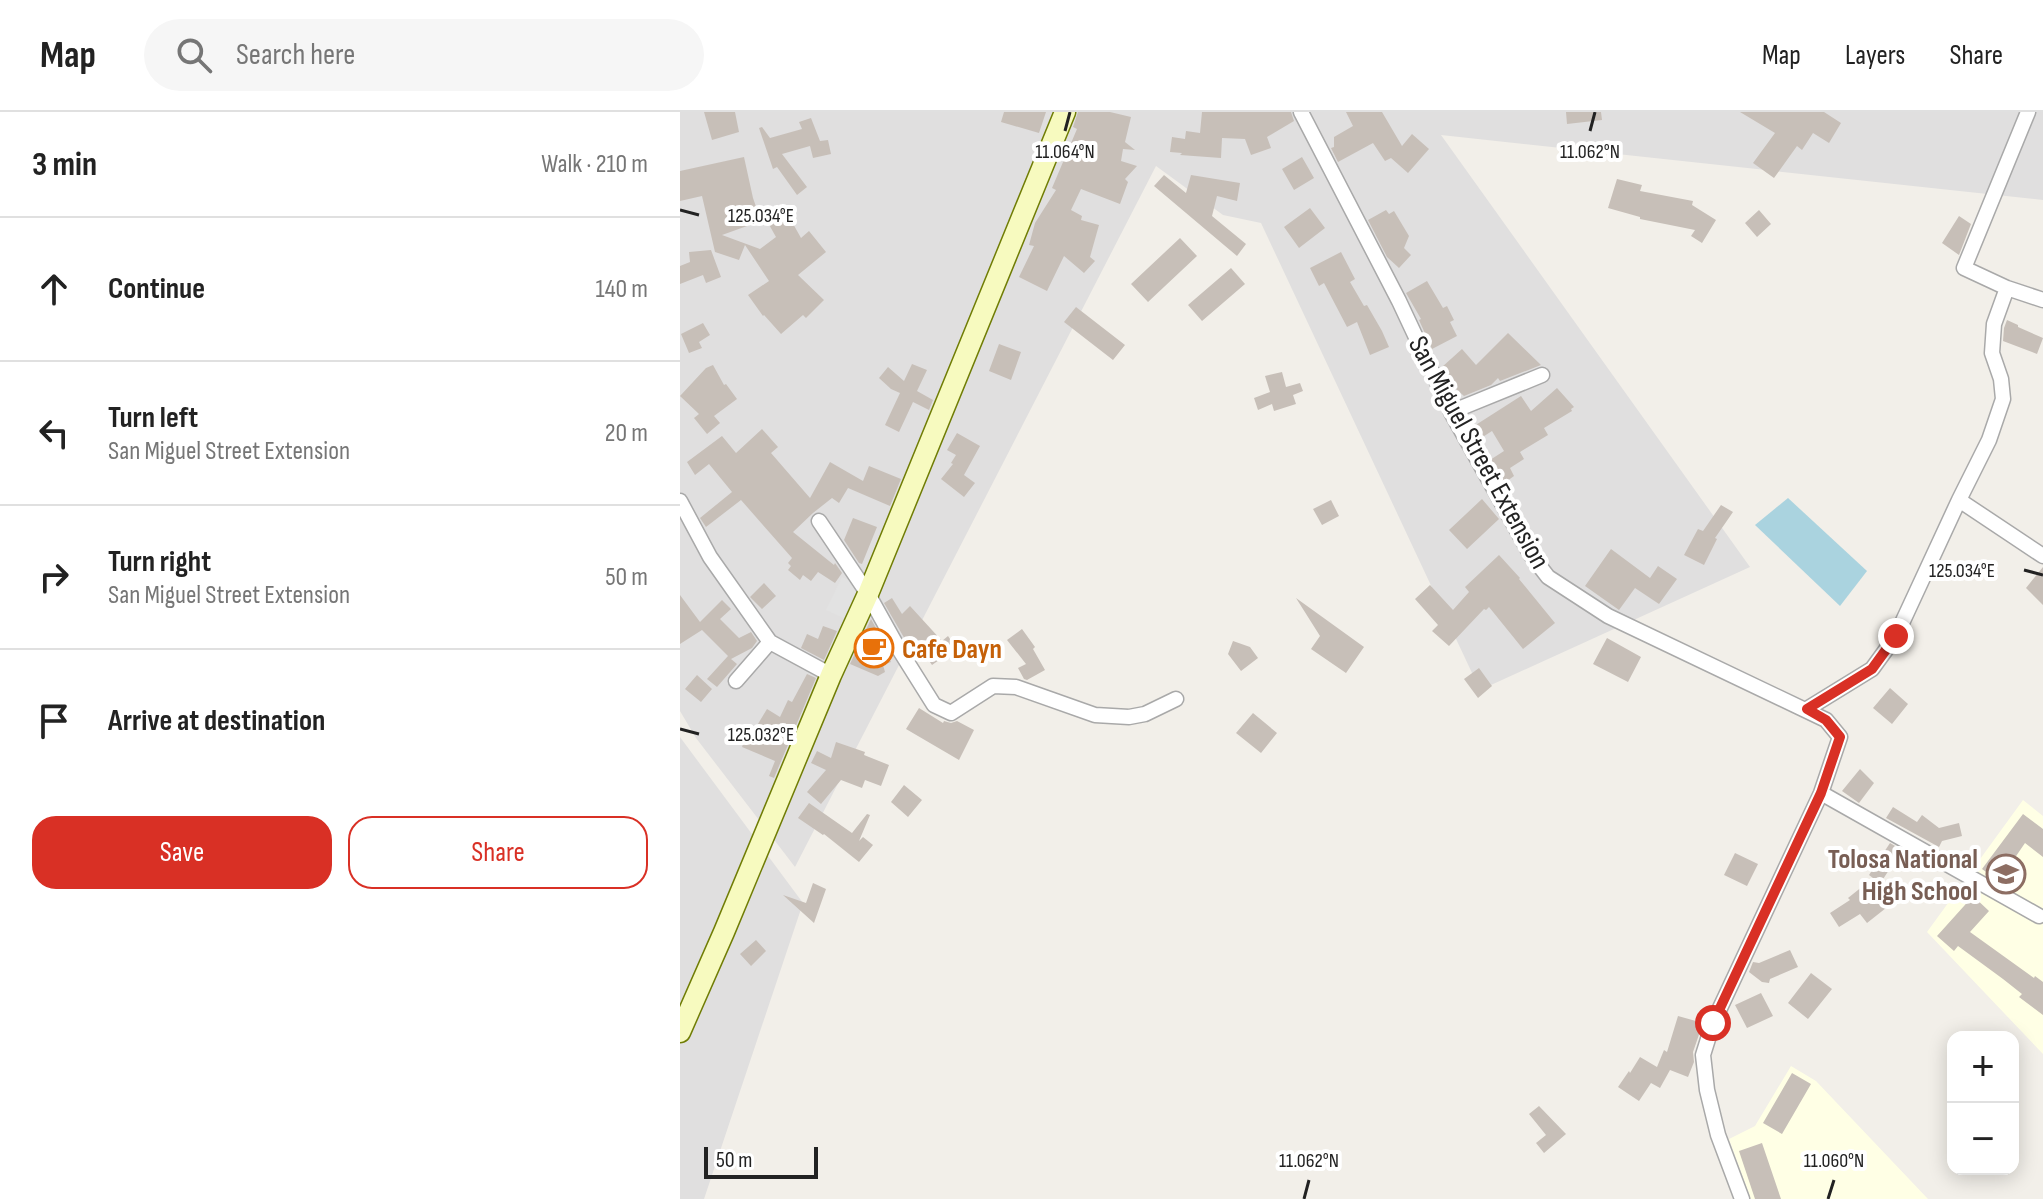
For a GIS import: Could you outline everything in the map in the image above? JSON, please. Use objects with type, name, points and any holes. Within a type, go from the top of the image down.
[{"type":"street","points":[[680,1032],[868,594],[1065,112]]},
{"type":"street","name":"San Miguel Street Extension","points":[[1301,112],[1399,301],[1451,412],[1531,555],[1548,577],[1608,616],[1826,720],[1840,737],[1821,793]]},
{"type":"street","points":[[2028,112],[1964,268],[2043,300]]},
{"type":"street","points":[[1807,709],[1872,669],[1896,636],[1989,440],[2003,399],[2001,379],[1992,353],[1994,324],[2007,288]]},
{"type":"street","points":[[1451,412],[1542,375]]},
{"type":"street","points":[[1959,500],[2043,556]]},
{"type":"street","points":[[680,501],[710,557],[770,642],[831,675]]},
{"type":"street","points":[[819,521],[868,594],[934,705],[951,713],[993,686],[1016,687],[1095,715],[1129,717],[1145,714],[1176,699]]},
{"type":"street","points":[[736,681],[770,642]]},
{"type":"street","points":[[1742,1199],[1718,1135],[1707,1090],[1703,1055],[1713,1023],[1821,793],[2039,916]]},
{"type":"shaded area","points":[[680,112],[2043,112],[2043,200],[1441,135],[1750,567],[1480,690],[1261,223],[1223,215],[1156,166],[795,867],[696,738],[680,711]]},
{"type":"shaded area","points":[[842,577],[857,584],[860,593],[848,620],[826,610]]},
{"type":"shaded area","points":[[680,737],[803,903],[704,1199],[680,1199]]},
{"type":"shaded area","name":"Tolosa National High School","points":[[2023,800],[2043,816],[2043,1054],[1927,932]]},
{"type":"shaded area","points":[[1791,1066],[1816,1081],[1928,1199],[1751,1199],[1729,1139],[1755,1126]]},
{"type":"water","points":[[1788,498],[1867,571],[1840,606],[1755,525]]},
{"type":"building","points":[[704,112],[735,112],[739,132],[712,140]]},
{"type":"building","points":[[1004,112],[1046,112],[1039,133],[1001,122]]},
{"type":"building","points":[[1078,112],[1110,112],[1131,117],[1125,142],[1135,150],[1123,149],[1121,161],[1137,166],[1125,179],[1128,182],[1120,204],[1081,189],[1071,210],[1082,216],[1081,220],[1099,225],[1090,257],[1095,261],[1084,273],[1064,256],[1047,291],[1019,277],[1034,246],[1029,245],[1035,223],[1056,190],[1052,188],[1077,129],[1073,127]]},
{"type":"building","points":[[1202,112],[1291,112],[1294,121],[1267,137],[1271,148],[1251,155],[1245,139],[1222,138],[1221,158],[1170,152],[1172,137],[1185,139],[1186,131],[1200,133]]},
{"type":"building","points":[[1346,112],[1382,112],[1402,146],[1412,134],[1429,149],[1408,173],[1391,158],[1385,161],[1373,143],[1338,162],[1331,148],[1334,147],[1334,137],[1353,126]]},
{"type":"building","points":[[1566,112],[1601,112],[1602,120],[1567,124]]},
{"type":"building","points":[[1740,112],[1824,112],[1841,123],[1829,143],[1813,133],[1802,150],[1797,146],[1774,178],[1753,163],[1775,133]]},
{"type":"building","points":[[811,118],[820,141],[828,140],[831,154],[813,158],[810,146],[782,154],[807,187],[797,195],[777,167],[773,169],[759,128],[762,127],[770,138],[802,129],[799,122]]},
{"type":"building","points":[[744,157],[761,221],[722,235],[760,249],[776,237],[763,214],[782,204],[801,238],[809,231],[826,252],[798,275],[824,300],[806,318],[803,315],[781,334],[748,295],[769,281],[745,245],[739,260],[715,252],[702,196],[680,201],[680,171]]},
{"type":"building","points":[[1302,157],[1314,178],[1294,190],[1282,169]]},
{"type":"building","points":[[1164,175],[1186,193],[1191,175],[1240,183],[1237,201],[1217,196],[1212,216],[1246,244],[1237,256],[1154,186]]},
{"type":"building","points":[[1617,179],[1642,185],[1640,191],[1693,201],[1692,205],[1716,220],[1702,243],[1691,236],[1695,230],[1640,219],[1608,208]]},
{"type":"building","points":[[1310,208],[1325,228],[1299,248],[1284,227]]},
{"type":"building","points":[[1386,210],[1389,214],[1394,211],[1409,236],[1404,248],[1411,255],[1399,268],[1387,257],[1368,220]]},
{"type":"building","points":[[1759,210],[1771,224],[1757,237],[1745,223]]},
{"type":"building","points":[[1959,216],[1971,224],[1959,255],[1942,243]]},
{"type":"building","points":[[1180,238],[1197,256],[1148,302],[1131,284]]},
{"type":"building","points":[[711,250],[721,277],[706,283],[703,275],[680,284],[680,266],[690,262],[689,252]]},
{"type":"building","points":[[1341,252],[1355,279],[1350,282],[1364,306],[1367,305],[1389,347],[1370,355],[1357,322],[1347,327],[1324,283],[1319,286],[1310,268]]},
{"type":"building","points":[[1231,268],[1245,284],[1202,321],[1188,305]]},
{"type":"building","points":[[1427,281],[1443,308],[1447,306],[1457,336],[1432,349],[1421,319],[1406,293]]},
{"type":"building","points":[[1076,307],[1125,345],[1113,360],[1064,322]]},
{"type":"building","points":[[2007,320],[2043,338],[2037,354],[2003,341]]},
{"type":"building","points":[[703,323],[710,335],[699,342],[702,348],[689,353],[681,334]]},
{"type":"building","points":[[1508,333],[1541,365],[1500,381],[1498,378],[1491,385],[1464,396],[1442,367],[1462,349],[1476,365]]},
{"type":"building","points":[[999,344],[1021,352],[1011,380],[989,371]]},
{"type":"building","points":[[912,364],[927,370],[917,391],[933,400],[929,410],[913,402],[899,432],[885,425],[900,393],[879,378],[888,367],[904,381]]},
{"type":"building","points":[[713,365],[724,385],[737,399],[714,416],[720,423],[707,434],[694,418],[699,414],[680,396],[706,368]]},
{"type":"building","points":[[1282,372],[1286,387],[1300,383],[1303,391],[1293,395],[1296,404],[1274,411],[1272,404],[1258,410],[1254,398],[1270,392],[1265,376]]},
{"type":"building","points":[[1557,388],[1574,407],[1572,411],[1544,428],[1548,435],[1520,452],[1524,459],[1510,468],[1514,476],[1503,484],[1490,460],[1504,451],[1492,431],[1478,440],[1471,428],[1521,396],[1531,411]]},
{"type":"building","points":[[762,429],[778,447],[771,453],[810,498],[830,462],[863,481],[869,466],[901,479],[890,506],[848,488],[839,503],[832,498],[793,532],[835,563],[842,573],[835,583],[818,572],[811,581],[803,575],[800,580],[788,570],[792,558],[741,500],[706,527],[700,518],[732,492],[709,464],[695,475],[687,462],[722,436],[736,453]]},
{"type":"building","points":[[957,433],[980,446],[964,475],[975,483],[964,497],[941,479],[953,464],[956,455],[947,450]]},
{"type":"building","points":[[1482,499],[1499,519],[1467,549],[1449,530]]},
{"type":"building","points":[[1331,500],[1339,516],[1322,525],[1313,509]]},
{"type":"building","points":[[1721,505],[1733,512],[1715,538],[1704,565],[1684,555],[1698,529],[1703,531]]},
{"type":"building","points":[[853,518],[877,527],[862,564],[844,540]]},
{"type":"building","points":[[1611,549],[1650,578],[1658,566],[1677,579],[1659,604],[1635,588],[1619,610],[1585,586]]},
{"type":"building","points":[[1499,555],[1555,623],[1523,649],[1489,607],[1449,646],[1432,631],[1438,625],[1415,599],[1430,585],[1453,610],[1469,592],[1465,587]]},
{"type":"building","points":[[2043,567],[2043,605],[2026,588]]},
{"type":"building","points":[[764,583],[776,596],[762,609],[750,597]]},
{"type":"building","points":[[680,595],[700,622],[722,600],[731,609],[720,619],[739,638],[751,632],[757,641],[752,648],[731,659],[737,664],[717,687],[707,679],[728,656],[702,630],[680,644]]},
{"type":"building","points":[[892,598],[902,614],[910,606],[942,641],[948,636],[956,648],[932,665],[915,640],[908,645],[884,603]]},
{"type":"building","points":[[1296,598],[1364,647],[1346,673],[1311,649],[1320,636]]},
{"type":"building","name":"Cafe Dayn","points":[[871,619],[892,657],[889,658],[891,662],[883,665],[885,672],[878,676],[850,664]]},
{"type":"building","points":[[823,626],[837,631],[824,660],[801,648],[807,634],[818,639]]},
{"type":"building","points":[[1022,629],[1035,647],[1033,649],[1045,670],[1027,680],[1018,668],[1026,664],[1007,640]]},
{"type":"building","points":[[1607,638],[1641,657],[1628,682],[1593,664]]},
{"type":"building","points":[[1233,641],[1250,647],[1258,658],[1241,671],[1228,654]]},
{"type":"building","points":[[1479,668],[1492,686],[1478,698],[1464,679]]},
{"type":"building","points":[[807,674],[816,678],[774,778],[769,776],[775,761],[742,747],[748,730],[753,732],[767,709],[780,717]]},
{"type":"building","points":[[697,675],[712,689],[701,702],[685,689]]},
{"type":"building","points":[[1890,688],[1908,704],[1892,724],[1873,708]]},
{"type":"building","points":[[919,708],[943,723],[957,721],[974,730],[959,760],[906,729]]},
{"type":"building","points":[[1253,713],[1277,733],[1261,753],[1236,733]]},
{"type":"building","points":[[836,742],[889,765],[881,786],[865,780],[862,788],[841,780],[821,804],[807,792],[826,770],[811,763],[817,751],[831,758]]},
{"type":"building","points":[[1860,769],[1874,783],[1859,803],[1842,791]]},
{"type":"building","points":[[904,785],[922,800],[908,817],[891,802]]},
{"type":"building","points":[[809,803],[852,833],[867,814],[870,815],[859,841],[863,837],[873,845],[859,862],[798,818]]},
{"type":"building","points":[[1893,807],[1917,822],[1922,815],[1939,828],[1959,823],[1962,836],[1942,841],[1939,847],[1886,818]]},
{"type":"building","points":[[2023,814],[2043,829],[2043,857],[2025,843],[1999,881],[1982,869]]},
{"type":"building","points":[[1890,843],[1902,850],[1874,893],[1886,908],[1867,923],[1860,914],[1839,927],[1830,913],[1850,900],[1848,898],[1873,878],[1869,875]]},
{"type":"building","points":[[1735,853],[1758,864],[1747,886],[1724,875]]},
{"type":"building","points":[[813,883],[826,889],[814,923],[783,895],[806,903]]},
{"type":"building","points":[[1973,896],[1989,911],[1970,932],[2043,982],[2043,1015],[2019,997],[2022,994],[2003,979],[1958,946],[1954,951],[1937,936]]},
{"type":"building","points":[[756,940],[766,951],[751,966],[740,954]]},
{"type":"building","points":[[1790,950],[1798,967],[1770,979],[1769,983],[1762,982],[1749,972],[1753,962],[1759,963]]},
{"type":"building","points":[[1811,973],[1832,989],[1808,1019],[1788,1003]]},
{"type":"building","points":[[1761,993],[1773,1016],[1747,1028],[1735,1005]]},
{"type":"building","points":[[1678,1016],[1703,1023],[1688,1077],[1670,1070],[1660,1088],[1651,1083],[1639,1101],[1618,1087],[1640,1057],[1657,1067],[1664,1050],[1667,1052]]},
{"type":"building","points":[[1792,1073],[1811,1084],[1782,1134],[1763,1123]]},
{"type":"building","points":[[1539,1106],[1566,1134],[1544,1153],[1536,1143],[1546,1135],[1529,1114]]},
{"type":"building","points":[[1762,1143],[1781,1199],[1755,1199],[1739,1151]]},
{"type":"place","name":"Cafe Dayn","points":[[874,648]]},
{"type":"place","name":"Tolosa National High School","points":[[2006,874]]},
{"type":"route","points":[[1713,1023],[1821,793],[1840,737],[1826,720],[1807,709],[1872,669],[1896,636]]}]
